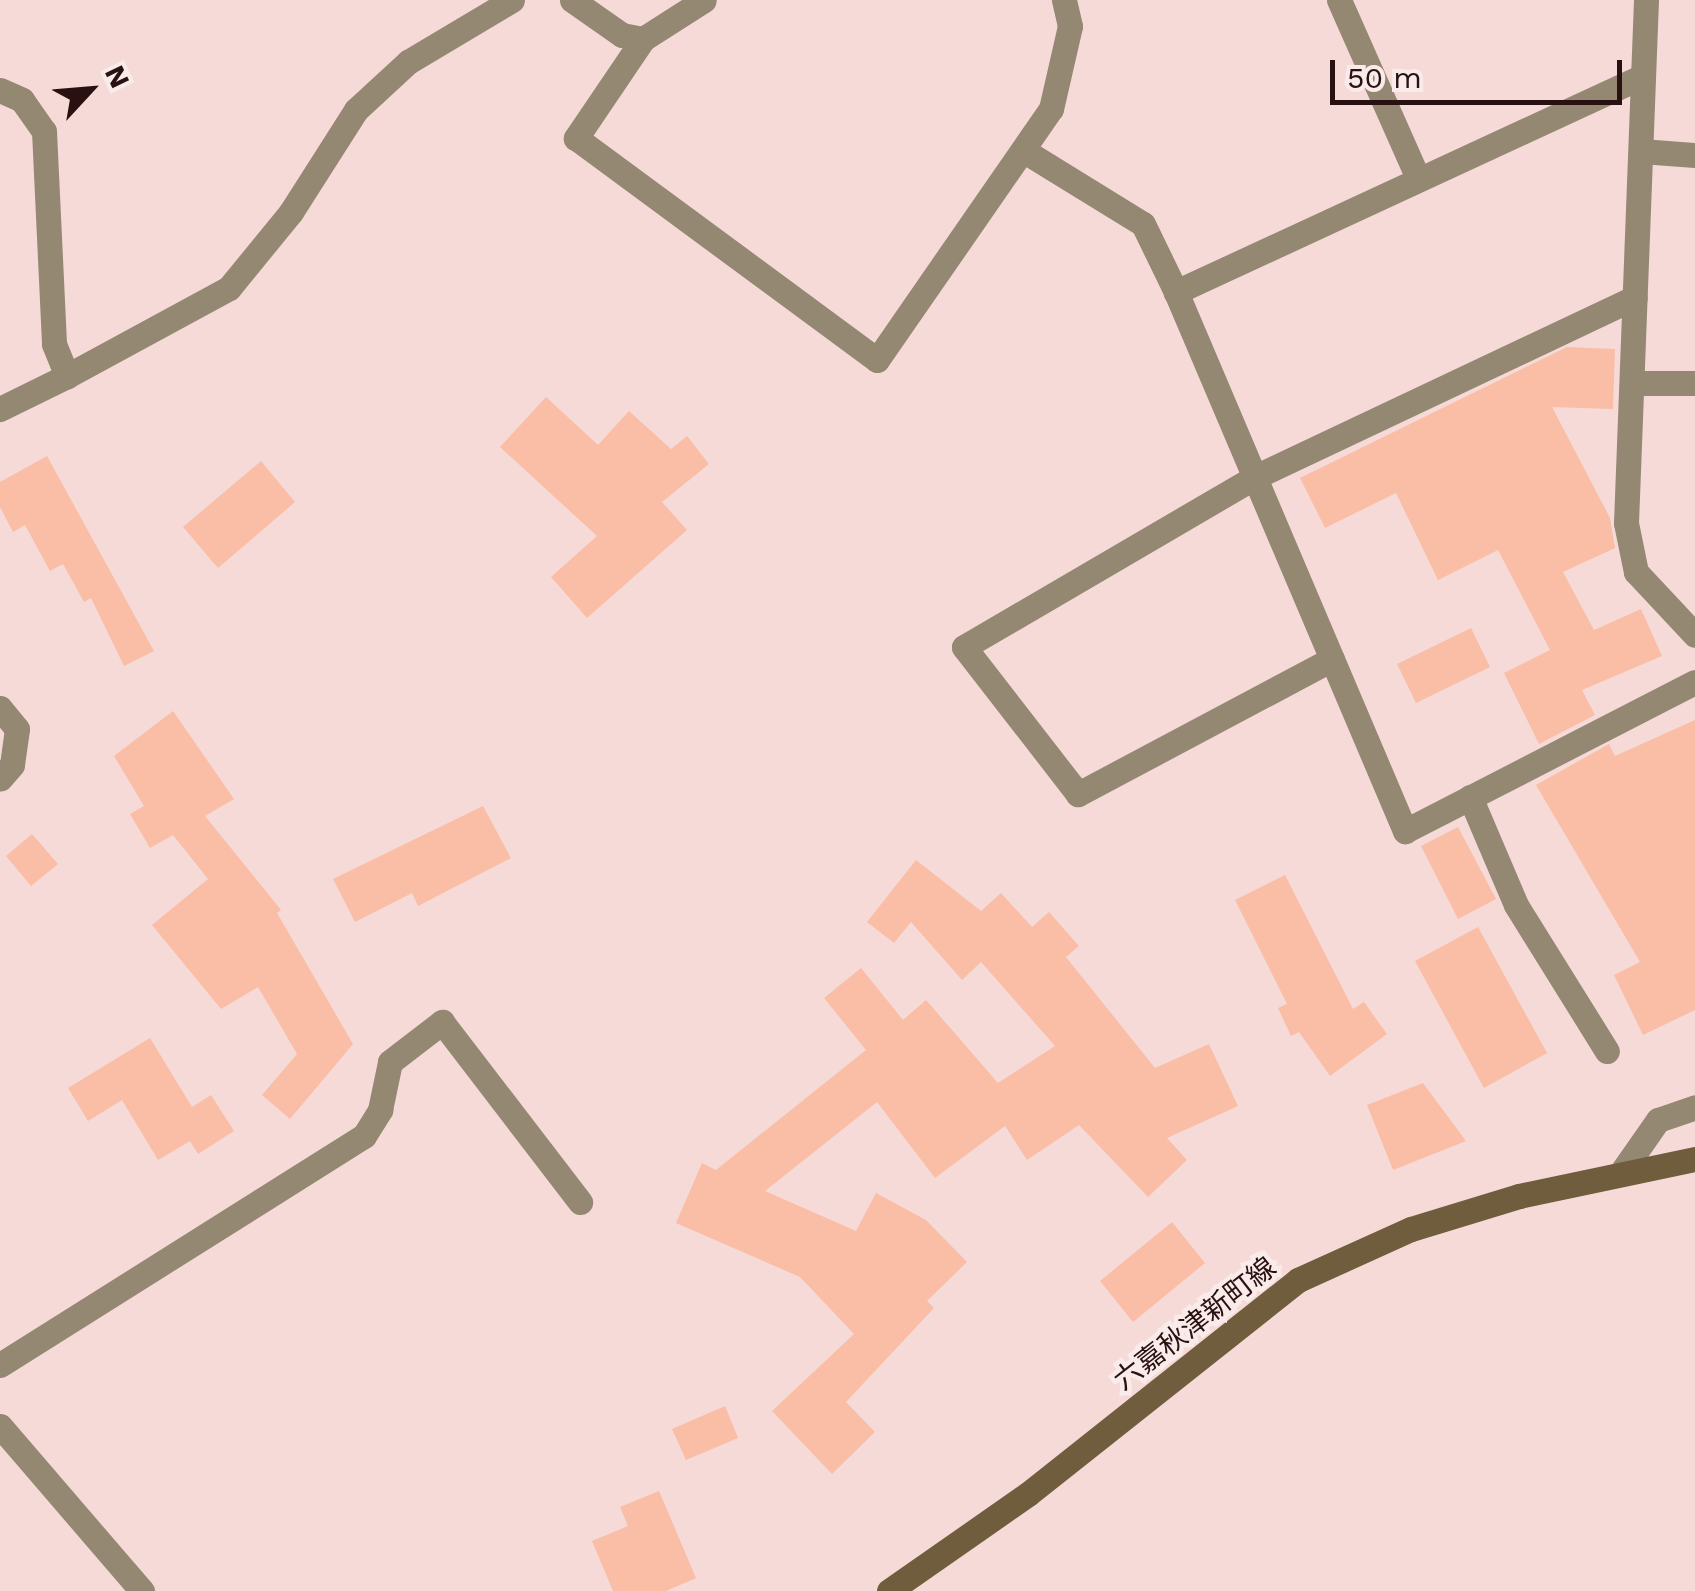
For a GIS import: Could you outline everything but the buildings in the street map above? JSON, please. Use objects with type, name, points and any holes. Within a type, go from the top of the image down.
[{"type":"main road","name":"六嘉秋津新町線","points":[[890,1591],[1028,1494],[1298,1280],[1411,1229],[1621,1173],[1695,1158]]},
{"type":"street","points":[[0,409],[229,288],[291,212],[356,110],[408,62],[512,0]]},
{"type":"street","points":[[572,0],[622,35],[642,39]]},
{"type":"street","points":[[704,0],[642,39],[576,138],[877,360],[1026,152],[1050,109],[1070,26],[1064,0]]},
{"type":"street","points":[[1339,0],[1418,178]]},
{"type":"street","points":[[1646,0],[1626,523],[1636,572],[1695,636]]},
{"type":"street","points":[[1176,292],[1643,76]]},
{"type":"street","points":[[0,90],[22,100],[44,131],[54,344],[67,376]]},
{"type":"street","points":[[1640,151],[1695,155]]},
{"type":"street","points":[[1026,152],[1142,224],[1176,292],[1405,831],[1695,682]]},
{"type":"street","points":[[1332,659],[1078,794],[964,647],[1254,477],[1635,297]]},
{"type":"street","points":[[1633,383],[1695,383]]},
{"type":"street","points":[[0,708],[17,729],[12,764],[0,779]]},
{"type":"street","points":[[1470,797],[1516,906],[1606,1051]]},
{"type":"street","points":[[0,1365],[364,1136],[380,1110],[390,1062],[442,1022],[580,1202]]},
{"type":"street","points":[[1621,1173],[1658,1120],[1695,1107]]},
{"type":"street","points":[[0,1426],[142,1591]]}]
